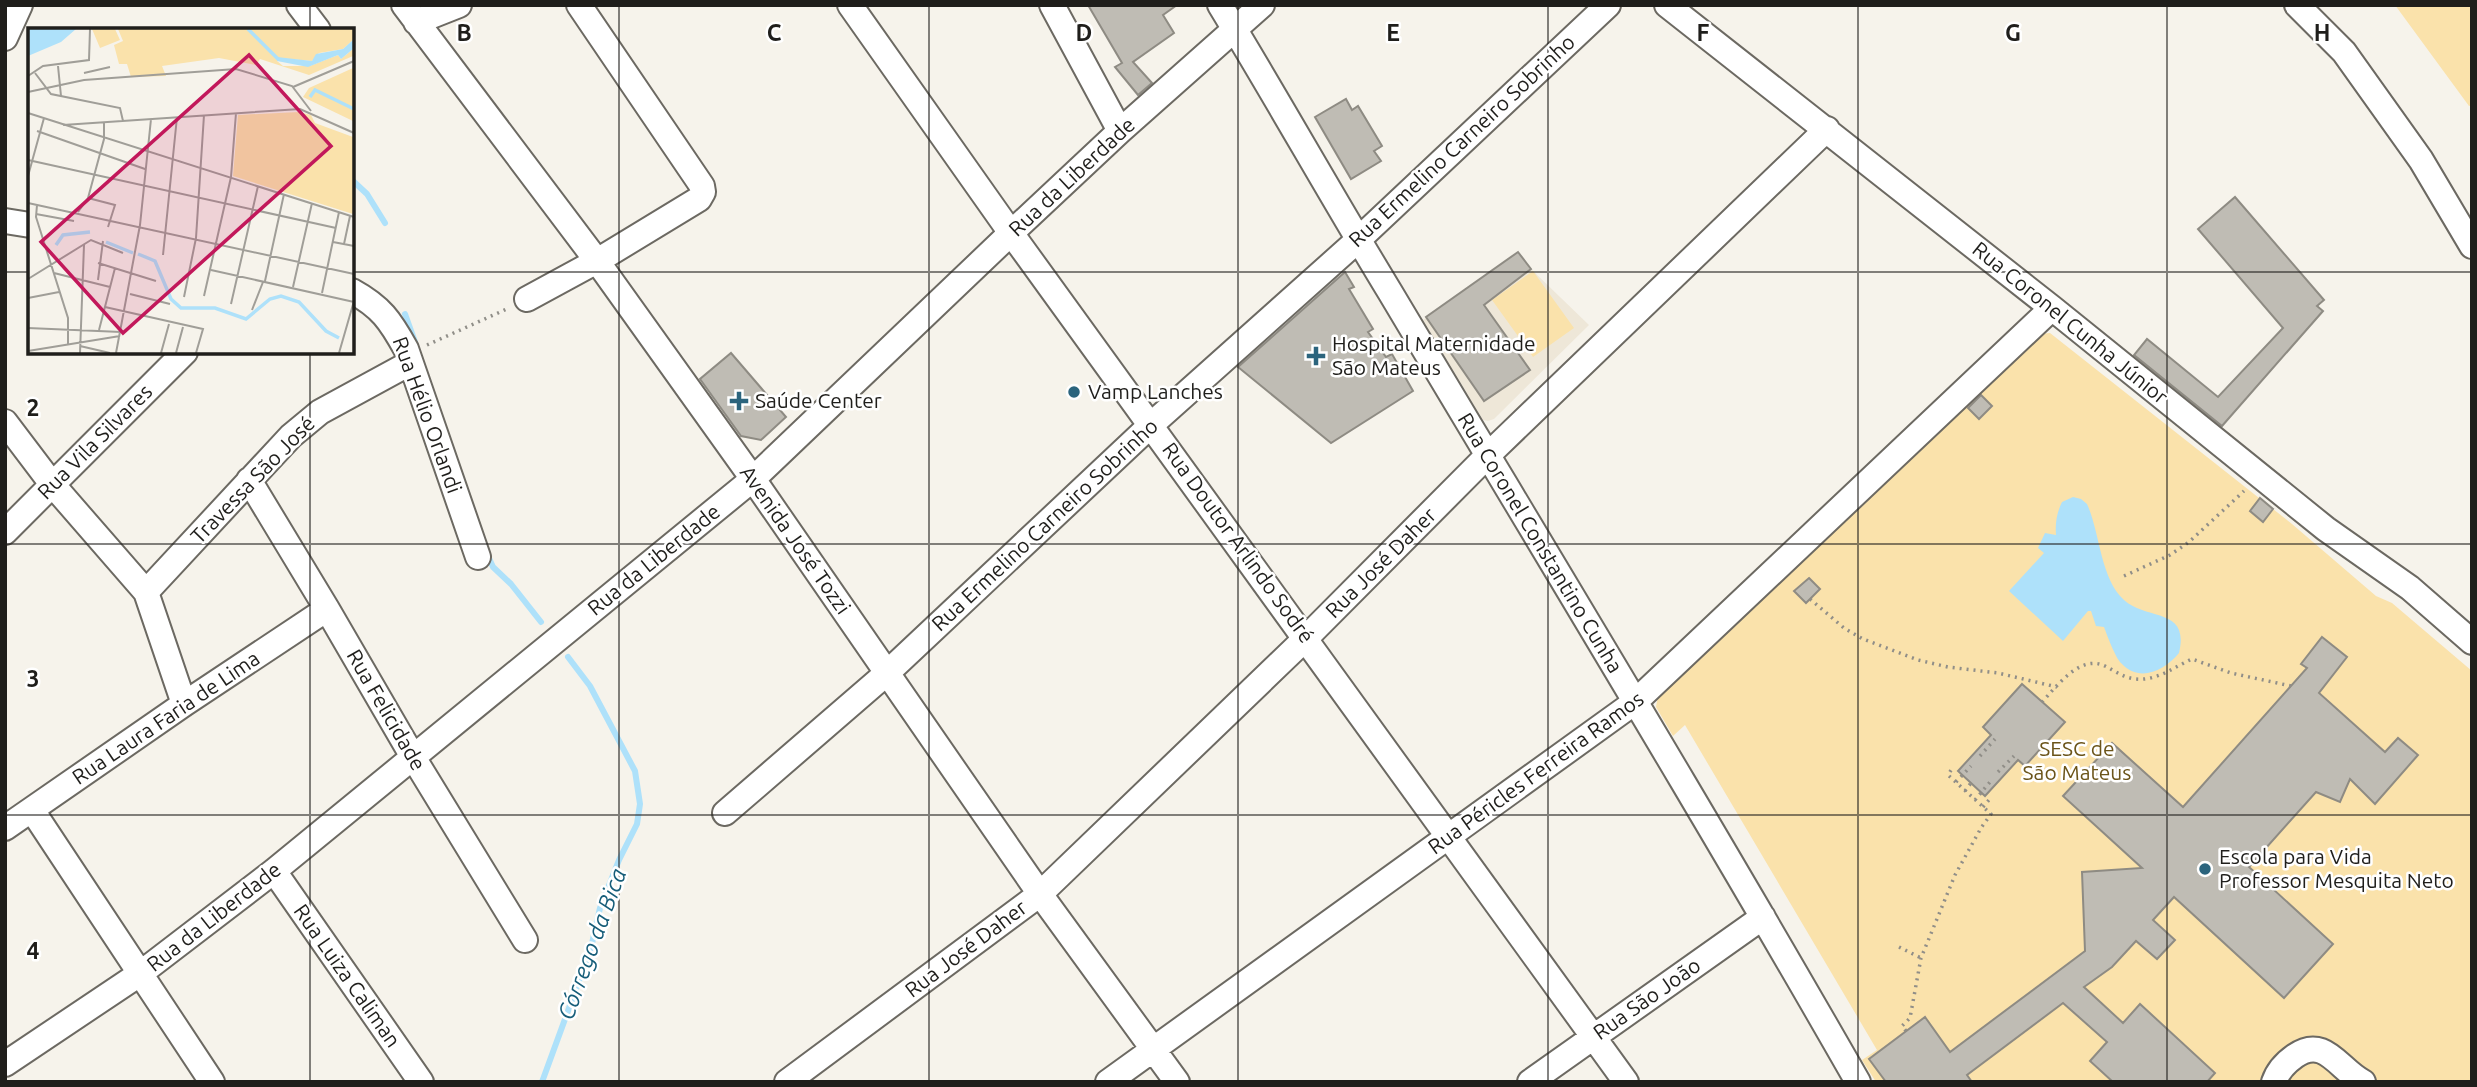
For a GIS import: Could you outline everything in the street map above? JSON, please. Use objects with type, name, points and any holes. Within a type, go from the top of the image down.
[{"type":"street","points":[[5,37],[20,5]]},
{"type":"street","points":[[299,5],[316,28]]},
{"type":"street","points":[[410,14],[459,5]]},
{"type":"street","points":[[527,299],[597,261],[702,196],[702,186],[579,5]]},
{"type":"street","name":"Rua Doutor Arlindo Sodré","points":[[849,5],[1626,1082]]},
{"type":"street","points":[[1052,5],[1120,131]]},
{"type":"street","name":"Rua Coronel Constantino Cunha","points":[[1220,5],[1763,917],[1858,1082]]},
{"type":"street","name":"Rua da Liberdade","points":[[5,1065],[141,973],[274,871],[753,479],[1120,131],[1262,5]]},
{"type":"street","name":"Rua Ermelino Carneiro Sobrinho","points":[[725,813],[887,673],[1152,424],[1358,240],[1608,5]]},
{"type":"street","name":"Rua Coronel Cunha Júnior","points":[[1667,5],[2052,307],[2326,529],[2410,588],[2472,642]]},
{"type":"street","points":[[2297,5],[2344,52],[2421,160],[2472,246]]},
{"type":"street","name":"Avenida José Tozzi","points":[[410,14],[597,261],[753,479],[1040,894],[1177,1082]]},
{"type":"street","name":"Rua José Daher","points":[[787,1082],[1040,894],[1306,638],[1488,455],[1827,129]]},
{"type":"street","points":[[5,220],[28,225]]},
{"type":"street","name":"Rua Hélio Orlandi","points":[[354,292],[375,304],[396,329],[406,349],[478,557]]},
{"type":"street","name":"Rua Péricles Ferreira Ramos","points":[[1108,1082],[1635,702],[2052,307]]},
{"type":"street","name":"Rua Vila Silvares","points":[[5,532],[183,354]]},
{"type":"street","name":"Travessa São José","points":[[146,592],[291,436],[320,412],[410,363]]},
{"type":"street","points":[[5,422],[52,484],[146,592],[184,704]]},
{"type":"street","name":"Rua Felicidade","points":[[248,480],[525,940]]},
{"type":"street","name":"Rua Laura Faria de Lima","points":[[5,828],[327,609]]},
{"type":"street","points":[[32,810],[212,1082]]},
{"type":"street","name":"Rua Luiza Caliman","points":[[274,871],[421,1082]]},
{"type":"street","name":"Rua São João","points":[[1530,1082],[1763,917]]},
{"type":"street","points":[[2274,1082],[2288,1061],[2304,1049],[2313,1048],[2333,1057],[2348,1073],[2363,1082]]},
{"type":"path","points":[[433,344],[527,299]]},
{"type":"path","points":[[2124,576],[2170,555],[2189,542],[2247,489]]},
{"type":"path","points":[[1810,599],[1844,628],[1863,639],[1919,660],[1948,667],[1998,673],[2057,687]]},
{"type":"path","points":[[2042,702],[2082,666],[2091,663],[2103,665],[2123,676],[2148,679],[2193,659],[2231,673],[2291,686]]},
{"type":"path","points":[[1980,756],[1995,739]]},
{"type":"path","points":[[1998,772],[2014,756]]},
{"type":"path","points":[[1956,782],[1971,766]]},
{"type":"path","points":[[1906,1031],[1902,1026],[1910,1018],[1921,958],[1955,875],[1991,814],[1948,775],[1953,767]]},
{"type":"path","points":[[1975,800],[1990,782]]},
{"type":"path","points":[[1965,791],[1971,783]]},
{"type":"path","points":[[1983,807],[1989,800]]},
{"type":"path","points":[[1899,947],[1921,958]]},
{"type":"shaded area","points":[[1518,252],[1531,269],[1589,325],[1494,419],[1488,421],[1483,420],[1423,320]]},
{"type":"green space","points":[[2395,5],[2472,5],[2472,105],[2469,106]]},
{"type":"green space","points":[[1533,271],[1574,328],[1533,357],[1492,300]]},
{"type":"green space","name":"SESC de São Mateus","points":[[2050,333],[2292,524],[2376,596],[2392,603],[2472,671],[2472,1082],[1876,1082],[1862,1060],[1877,1050],[1685,725],[1673,736],[1656,707],[1658,696],[2040,334]]},
{"type":"water","points":[[2073,497],[2087,504],[2105,567],[2116,591],[2133,606],[2164,617],[2178,628],[2181,638],[2179,653],[2159,669],[2143,673],[2128,669],[2114,651],[2104,627],[2096,626],[2091,611],[2088,611],[2063,641],[2009,591],[2044,553],[2038,548],[2045,533],[2056,535],[2060,506],[2062,502]]},
{"type":"building","points":[[1088,5],[1177,5],[1163,15],[1174,33],[1133,62],[1152,83],[1138,95],[1115,67],[1122,63]]},
{"type":"building","points":[[1346,99],[1352,110],[1358,106],[1382,146],[1374,151],[1381,161],[1351,179],[1315,117]]},
{"type":"building","points":[[2235,197],[2324,300],[2317,306],[2323,311],[2222,426],[2134,355],[2147,339],[2218,397],[2283,328],[2198,229]]},
{"type":"building","points":[[1518,252],[1531,269],[1484,305],[1530,370],[1484,401],[1426,317]]},
{"type":"building","name":"Hospital Maternidade São Mateus","points":[[1345,272],[1354,287],[1349,289],[1373,329],[1368,332],[1386,357],[1392,354],[1413,391],[1331,443],[1238,367]]},
{"type":"building","name":"Saúde Center","points":[[731,353],[786,417],[761,440],[741,436],[700,379]]},
{"type":"building","points":[[1981,395],[1992,406],[1979,419],[1968,408]]},
{"type":"building","points":[[2260,498],[2273,509],[2263,522],[2250,511]]},
{"type":"building","points":[[1809,578],[1820,589],[1806,603],[1794,591]]},
{"type":"building","points":[[2322,637],[2347,657],[2319,693],[2385,752],[2398,738],[2418,755],[2375,804],[2350,779],[2340,802],[2316,792],[2249,867],[2333,944],[2284,998],[2174,897],[2153,920],[2175,940],[2157,959],[2136,941],[2112,967],[2084,987],[2123,1023],[2140,1004],[2215,1073],[2207,1082],[2113,1082],[2090,1061],[2107,1042],[2063,1003],[1967,1075],[1972,1082],[1886,1082],[1869,1059],[1925,1017],[1950,1052],[2085,951],[2082,872],[2142,868],[2063,796],[2112,743],[2183,807],[2307,668],[2301,664]]},
{"type":"building","points":[[2022,684],[2065,722],[2025,766],[2018,760],[1985,796],[1958,771],[1991,735],[1983,727]]},
{"type":"waterway","name":"Córrego da Bica","points":[[354,182],[367,194],[385,223]]},
{"type":"waterway","name":"Córrego da Bica","points":[[405,314],[415,342]]},
{"type":"waterway","name":"Córrego da Bica","points":[[487,554],[493,567],[511,584],[541,622]]},
{"type":"waterway","name":"Córrego da Bica","points":[[542,1082],[591,948],[600,908],[637,824],[640,804],[635,771],[590,686],[568,657]]},
{"type":"place","name":"Hospital Maternidade São Mateus","points":[[1316,356]]},
{"type":"place","name":"Vamp Lanches","points":[[1074,392]]},
{"type":"place","name":"Saúde Center","points":[[739,401]]},
{"type":"place","name":"Escola para Vida Professor Mesquita Neto","points":[[2205,869]]}]
